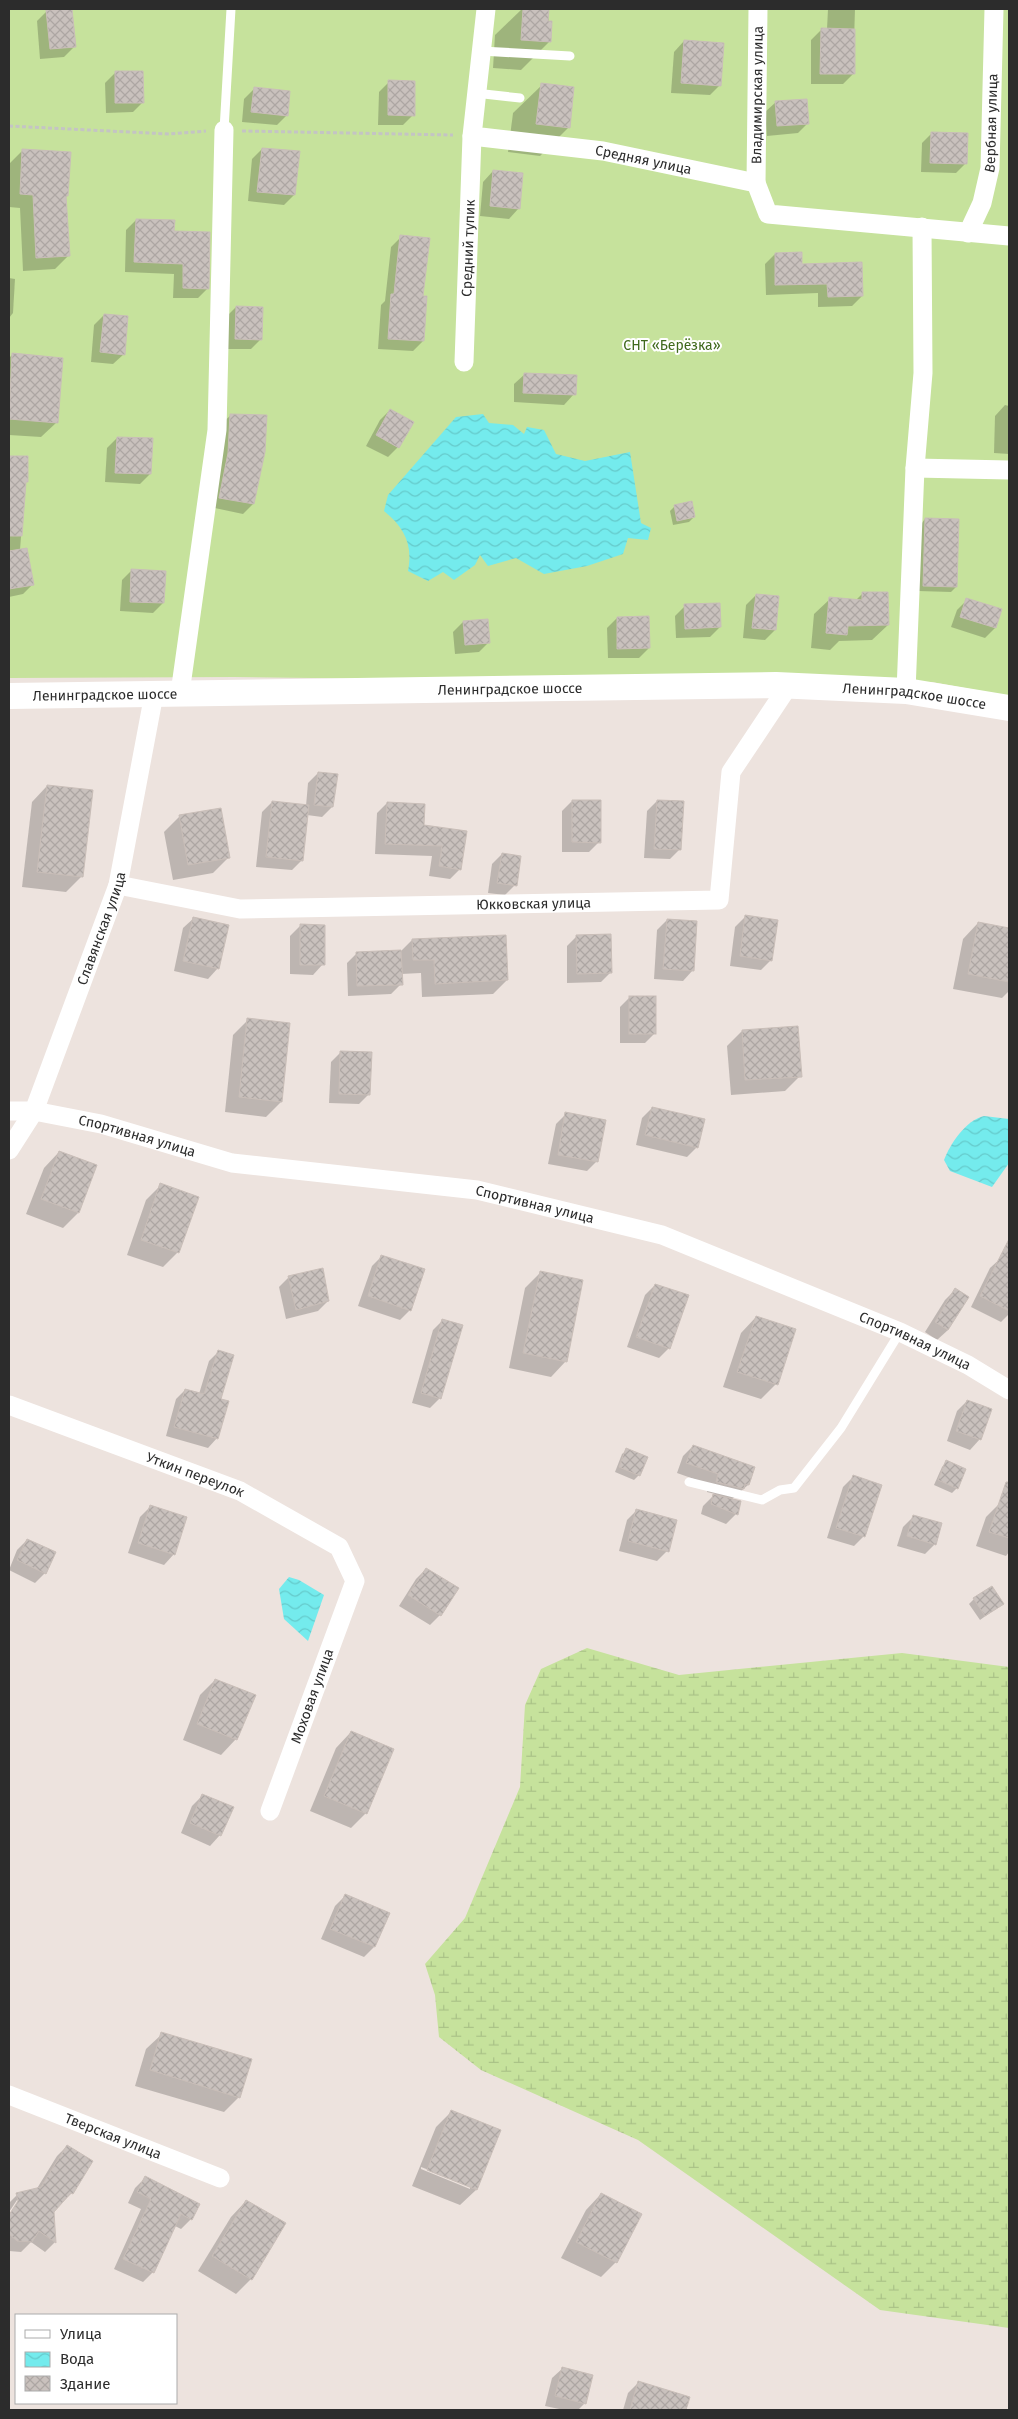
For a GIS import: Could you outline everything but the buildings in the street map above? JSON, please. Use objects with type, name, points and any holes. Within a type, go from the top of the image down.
[{"type":"main road","name":"Ленинградское шоссе","points":[[9,696],[789,685],[906,691],[1009,708]]},
{"type":"street","points":[[472,136],[475,93],[486,9]]},
{"type":"street","name":"Владимирская улица","points":[[756,183],[758,9]]},
{"type":"street","name":"Вербная улица","points":[[968,233],[982,203],[990,168],[994,9]]},
{"type":"street","points":[[180,693],[217,430],[224,130]]},
{"type":"street","name":"Средняя улица","points":[[472,136],[603,151],[756,183]]},
{"type":"street","name":"Средний тупик","points":[[464,362],[472,136]]},
{"type":"street","points":[[756,183],[768,214],[1009,236]]},
{"type":"street","points":[[906,691],[915,468],[923,374],[922,227]]},
{"type":"street","points":[[915,468],[1009,470]]},
{"type":"street","name":"Юкковская улица","points":[[118,885],[240,909],[718,900],[731,772],[789,685]]},
{"type":"street","name":"Славянская улица","points":[[9,1150],[34,1111],[118,885],[154,694]]},
{"type":"street","name":"Спортивная улица","points":[[9,1111],[34,1111],[101,1124],[232,1163],[477,1190],[662,1235],[900,1332],[968,1365],[1009,1390]]},
{"type":"street","name":"Уткин переулок","points":[[9,1405],[240,1491],[339,1547],[355,1581]]},
{"type":"street","name":"Моховая улица","points":[[270,1810],[355,1581]]},
{"type":"street","name":"Тверская улица","points":[[9,2095],[220,2178]]},
{"type":"lane","points":[[224,130],[231,9]]},
{"type":"lane","points":[[480,51],[570,56]]},
{"type":"lane","points":[[475,93],[520,98]]},
{"type":"lane","points":[[690,1482],[762,1500],[780,1490],[794,1488],[841,1428],[900,1332]]},
{"type":"path","points":[[9,126],[169,134],[224,130],[472,136]]},
{"type":"green space","name":"СНТ «Берёзка»","points":[[9,9],[1009,9],[1009,696],[932,682],[628,682],[234,677],[9,678]]},
{"type":"green space","points":[[587,1648],[679,1675],[902,1653],[1009,1667],[1009,2328],[880,2310],[638,2140],[481,2070],[439,2037],[435,1995],[425,1964],[465,1918],[520,1787],[525,1705],[541,1669]]},
{"type":"water","points":[[483,414],[489,423],[513,425],[524,434],[527,427],[544,430],[556,454],[585,461],[630,452],[641,523],[651,528],[648,540],[628,538],[623,554],[587,566],[544,574],[516,558],[488,566],[480,555],[475,565],[454,580],[443,572],[428,581],[408,571],[409,553],[406,538],[397,524],[384,511],[388,495],[456,417]]},
{"type":"water","points":[[984,1116],[1009,1119],[1009,1163],[992,1187],[950,1171],[944,1160],[950,1147],[965,1127],[977,1118]]},
{"type":"water","points":[[289,1577],[299,1580],[324,1595],[308,1641],[284,1619],[279,1589]]}]
